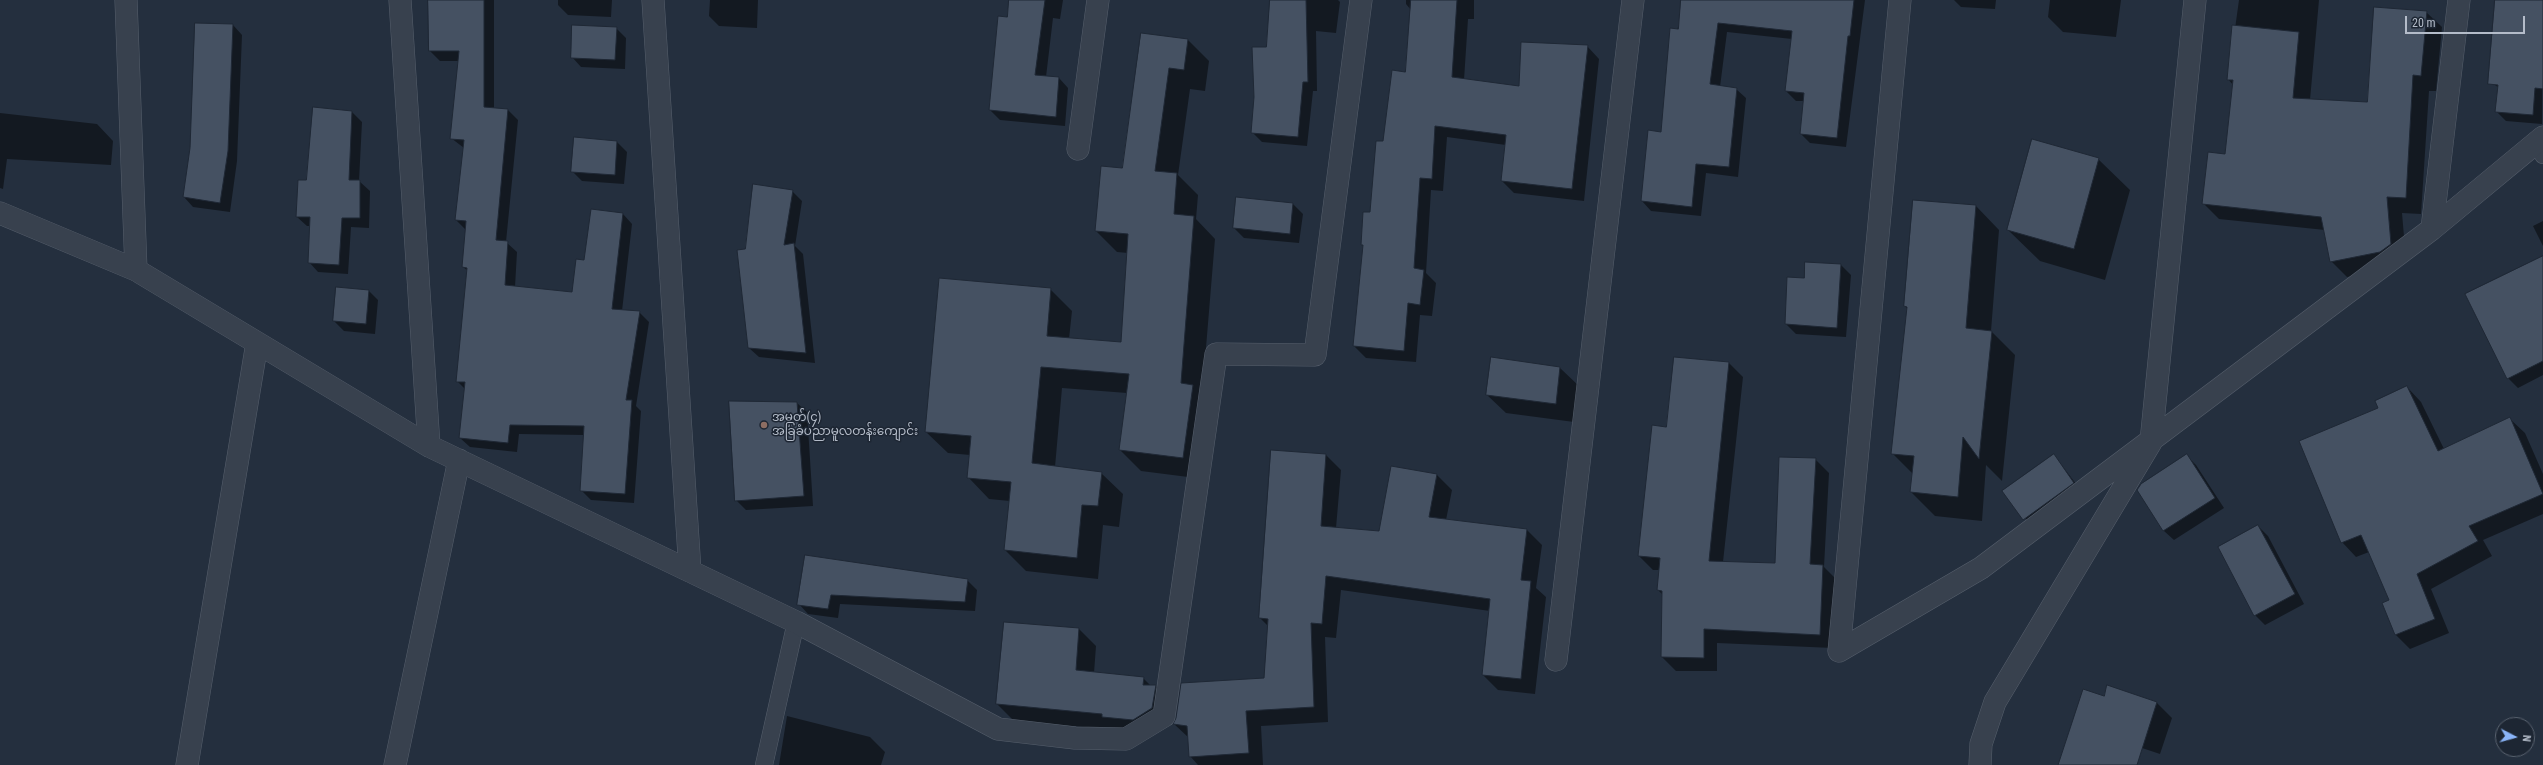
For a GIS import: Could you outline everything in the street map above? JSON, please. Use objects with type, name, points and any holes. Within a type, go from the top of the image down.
[{"type":"street","points":[[126,0],[136,270]]},
{"type":"street","points":[[400,0],[429,446]]},
{"type":"street","points":[[653,0],[690,571]]},
{"type":"street","points":[[1078,149],[1098,0]]},
{"type":"street","points":[[0,213],[136,270],[429,446],[796,622],[998,729],[1074,738],[1126,739],[1164,716],[1216,354],[1315,355],[1361,0]]},
{"type":"street","points":[[1556,660],[1633,0]]},
{"type":"street","points":[[1900,0],[1839,652],[1981,568],[2151,442],[2541,145]]},
{"type":"street","points":[[1980,765],[1981,744],[1996,702],[2151,442],[2195,0]]},
{"type":"street","points":[[2432,229],[2459,0]]},
{"type":"street","points":[[187,765],[257,343]]},
{"type":"street","points":[[395,765],[459,460]]},
{"type":"lane","points":[[764,765],[796,622]]},
{"type":"building","points":[[428,0],[484,0],[484,107],[508,109],[496,240],[508,241],[505,285],[572,292],[576,259],[584,260],[591,209],[623,213],[612,309],[640,311],[626,400],[632,400],[625,494],[580,491],[584,426],[510,425],[508,443],[459,438],[465,382],[456,382],[467,268],[462,267],[466,221],[455,220],[464,140],[450,139],[459,51],[429,51]]},
{"type":"building","points":[[1009,0],[1045,0],[1035,75],[1059,77],[1056,117],[989,110],[998,16],[1007,17]]},
{"type":"building","points":[[1270,0],[1306,0],[1308,82],[1303,82],[1298,137],[1251,133],[1254,97],[1252,47],[1266,47]]},
{"type":"building","points":[[1411,0],[1457,0],[1452,77],[1519,86],[1521,42],[1588,45],[1572,189],[1501,181],[1506,135],[1435,126],[1432,179],[1420,178],[1414,268],[1424,270],[1420,305],[1408,303],[1404,351],[1353,346],[1363,245],[1361,245],[1363,212],[1370,212],[1376,141],[1383,141],[1392,70],[1405,72]]},
{"type":"building","points":[[1681,0],[1854,0],[1850,36],[1848,36],[1837,138],[1800,134],[1804,93],[1785,91],[1792,31],[1718,23],[1710,84],[1737,88],[1729,167],[1696,164],[1692,207],[1641,201],[1648,130],[1661,132],[1670,28],[1678,29]]},
{"type":"building","points":[[2495,0],[2543,0],[2543,89],[2535,88],[2533,115],[2495,112],[2498,85],[2488,84]]},
{"type":"building","points":[[2374,7],[2427,11],[2421,76],[2413,75],[2406,198],[2387,197],[2391,244],[2380,252],[2330,262],[2321,217],[2202,204],[2208,152],[2225,154],[2233,80],[2227,80],[2232,25],[2299,32],[2293,98],[2367,102]]},
{"type":"building","points":[[195,23],[233,24],[228,151],[220,203],[183,197],[190,148]]},
{"type":"building","points":[[572,25],[617,27],[615,60],[571,58]]},
{"type":"building","points":[[1141,33],[1188,39],[1184,70],[1169,68],[1155,171],[1177,173],[1174,214],[1194,216],[1181,383],[1193,385],[1183,458],[1119,450],[1129,374],[1041,367],[1032,463],[1102,472],[1098,506],[1082,505],[1077,558],[1004,550],[1011,482],[967,478],[971,436],[925,432],[939,278],[1051,288],[1047,336],[1121,342],[1128,234],[1095,231],[1101,166],[1122,168]]},
{"type":"building","points":[[313,107],[352,111],[349,180],[360,180],[360,218],[342,218],[339,265],[308,263],[310,217],[296,217],[298,180],[306,180]]},
{"type":"building","points":[[574,137],[617,141],[615,175],[571,172]]},
{"type":"building","points":[[2032,139],[2099,158],[2074,249],[2007,230]]},
{"type":"building","points":[[753,184],[793,190],[784,245],[794,243],[806,353],[748,348],[737,250],[745,249]]},
{"type":"building","points":[[1236,197],[1293,203],[1290,234],[1233,228]]},
{"type":"building","points":[[1913,200],[1976,205],[1966,328],[1992,331],[1979,459],[1963,437],[1958,497],[1910,492],[1914,456],[1891,454],[1907,307],[1904,306]]},
{"type":"building","points":[[2543,256],[2543,361],[2507,379],[2465,294]]},
{"type":"building","points":[[1805,262],[1841,264],[1837,328],[1785,324],[1787,277],[1804,278]]},
{"type":"building","points":[[336,287],[369,290],[366,324],[333,321]]},
{"type":"building","points":[[1491,357],[1560,367],[1556,404],[1486,395]]},
{"type":"building","points":[[1674,357],[1729,362],[1709,561],[1775,563],[1779,457],[1816,458],[1810,564],[1823,565],[1820,635],[1704,629],[1704,658],[1661,657],[1662,591],[1657,590],[1660,558],[1638,556],[1652,425],[1666,427]]},
{"type":"building","points":[[2407,386],[2438,451],[2510,417],[2543,494],[2469,526],[2478,541],[2417,574],[2435,619],[2395,635],[2382,603],[2389,600],[2361,535],[2341,543],[2299,441],[2378,408],[2375,401]]},
{"type":"building","points":[[729,401],[797,402],[804,496],[735,501]]},
{"type":"building","points":[[1271,450],[1326,454],[1321,526],[1379,531],[1391,466],[1437,474],[1429,517],[1527,529],[1521,580],[1531,581],[1521,679],[1482,675],[1490,599],[1326,576],[1322,624],[1311,623],[1314,707],[1246,711],[1249,753],[1189,757],[1187,726],[1173,724],[1176,718],[1181,683],[1264,678],[1268,619],[1259,618]]},
{"type":"building","points":[[2054,454],[2074,483],[2023,520],[2002,491]]},
{"type":"building","points":[[2187,454],[2215,498],[2163,531],[2137,490],[2141,484]]},
{"type":"building","points":[[2258,525],[2295,594],[2254,616],[2218,547]]},
{"type":"building","points":[[805,555],[968,579],[965,602],[831,595],[828,609],[797,605]]},
{"type":"building","points":[[1004,622],[1079,628],[1076,670],[1144,677],[1143,685],[1156,685],[1152,708],[1133,720],[1102,717],[1102,714],[996,704]]},
{"type":"building","points":[[2107,685],[2157,702],[2137,765],[2058,765],[2083,689],[2104,696]]},
{"type":"place","name":"အမှတ်(၄) အခြခံပညာမူလတန်းကျောင်း","points":[[764,425]]}]
